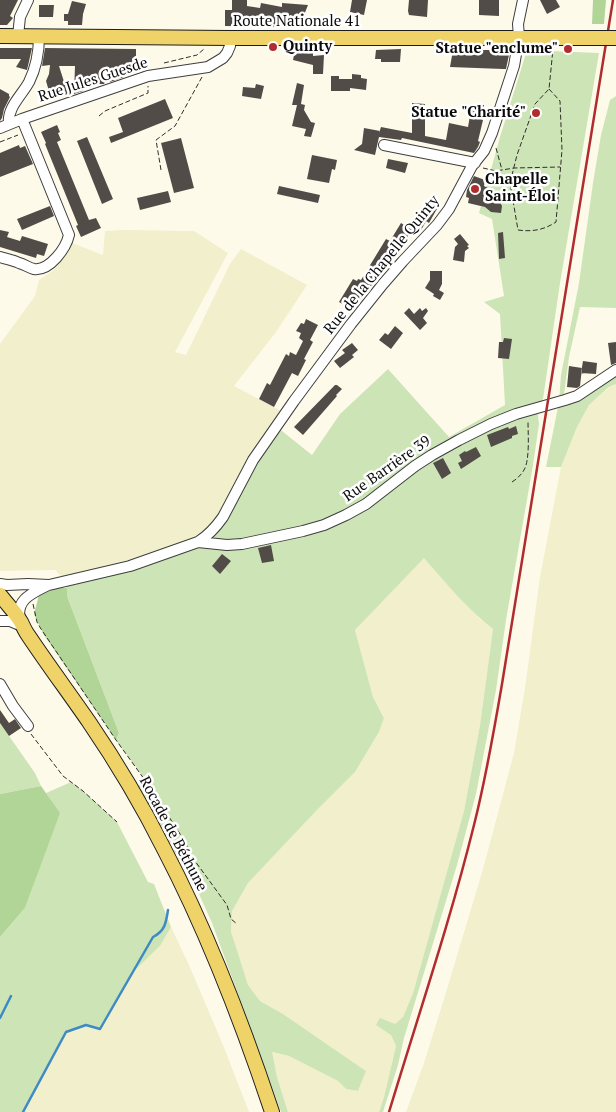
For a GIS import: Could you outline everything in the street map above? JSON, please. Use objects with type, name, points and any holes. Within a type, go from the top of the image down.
[{"type":"main road","name":"Route Nationale 41","points":[[0,36],[616,38]]},
{"type":"main road","name":"Rocade de Béthune","points":[[0,595],[105,747],[164,848],[215,957],[272,1112]]},
{"type":"main road","points":[[0,604],[21,626]]},
{"type":"street","points":[[18,36],[20,17],[28,0]]},
{"type":"street","name":"Rue de la Chapelle Quinty","points":[[198,542],[217,526],[253,460],[351,324],[382,284],[438,225],[484,151],[492,133],[514,66],[519,37],[518,24],[524,0]]},
{"type":"street","name":"Rue Jules Guesde","points":[[5,125],[33,71],[39,49],[39,36]]},
{"type":"street","name":"Rue Jules Guesde","points":[[5,125],[148,76],[208,66],[223,58],[227,53],[230,46],[230,38]]},
{"type":"street","points":[[0,257],[19,262],[34,269],[41,268],[49,264],[58,255],[68,240],[69,235],[22,119]]},
{"type":"street","points":[[384,145],[475,163]]},
{"type":"street","name":"Rue Barrière 39","points":[[0,584],[49,585],[111,572],[198,542],[242,544],[302,532],[334,521],[366,504],[432,455],[491,424],[526,410],[577,396],[616,370]]},
{"type":"street","name":"Rue Barrière 39","points":[[31,594],[49,585]]},
{"type":"street","points":[[21,626],[18,613],[19,608],[31,594]]},
{"type":"street","points":[[0,621],[10,621],[21,626]]},
{"type":"street","points":[[0,684],[28,726]]},
{"type":"path","points":[[165,63],[197,55],[204,49],[205,38]]},
{"type":"path","points":[[549,89],[560,101],[562,150],[556,222],[547,228],[528,231],[518,230],[510,183],[535,104],[549,89],[553,48]]},
{"type":"path","points":[[162,170],[156,140],[175,126],[208,66]]},
{"type":"path","points":[[99,116],[105,111],[148,93],[148,76]]},
{"type":"path","points":[[0,142],[27,131]]},
{"type":"path","points":[[492,133],[502,170]]},
{"type":"path","points":[[488,170],[560,167]]},
{"type":"path","points":[[512,482],[520,476],[525,468],[528,453],[526,410]]},
{"type":"path","points":[[31,594],[37,622],[41,629],[147,783],[182,837],[195,861],[227,905],[232,919],[237,924]]},
{"type":"path","points":[[28,726],[31,734],[64,776],[117,822]]},
{"type":"shaded area","points":[[105,231],[194,231],[228,253],[175,352],[186,355],[230,264],[241,249],[307,285],[276,332],[234,386],[283,412],[232,498],[198,542],[66,581],[55,570],[0,571],[0,344],[35,296],[39,280],[54,270],[72,243],[103,255]]},
{"type":"shaded area","points":[[616,384],[616,1112],[406,1112],[444,999],[483,869],[514,753],[540,577],[561,467],[577,427],[589,405]]},
{"type":"shaded area","points":[[424,557],[453,591],[480,619],[493,629],[480,725],[464,811],[413,993],[403,1017],[395,1024],[391,1035],[396,1046],[379,1112],[288,1112],[271,1052],[289,1056],[338,1081],[346,1089],[358,1091],[366,1071],[283,1014],[260,1001],[248,985],[231,932],[232,911],[248,883],[355,772],[379,732],[384,717],[373,697],[355,630]]},
{"type":"shaded area","points":[[171,927],[223,1045],[249,1112],[23,1112],[66,1032],[86,1025],[100,1029],[133,972],[160,946]]},
{"type":"green space","points":[[593,0],[606,0],[604,24],[592,24]]},
{"type":"green space","points":[[527,50],[599,53],[560,283],[543,399],[537,407],[539,424],[533,465],[496,690],[476,794],[457,865],[404,1038],[398,1065],[383,1112],[379,1112],[396,1046],[391,1035],[376,1025],[380,1018],[395,1024],[403,1017],[413,993],[464,811],[480,725],[493,629],[466,604],[424,558],[355,630],[373,697],[384,718],[379,732],[355,772],[248,883],[232,911],[231,932],[248,985],[260,1001],[283,1014],[366,1071],[358,1091],[346,1089],[338,1081],[289,1056],[272,1052],[277,1077],[288,1112],[281,1112],[212,923],[195,885],[185,871],[138,785],[147,782],[116,740],[119,733],[67,596],[66,581],[111,571],[211,532],[277,427],[312,455],[340,414],[388,369],[449,437],[505,405],[500,314],[484,302],[504,296],[492,219],[479,213]]},
{"type":"green space","points":[[616,96],[616,308],[580,307],[569,357],[564,394],[565,400],[616,371],[616,384],[609,387],[589,405],[577,427],[561,467],[546,467],[579,283],[601,135],[610,100]]},
{"type":"green space","points":[[58,588],[67,588],[67,596],[119,733],[116,740],[44,635],[34,614],[39,595]]},
{"type":"green space","points":[[0,723],[35,773],[41,786],[0,794]]},
{"type":"green space","points":[[71,782],[117,822],[148,882],[154,884],[171,927],[160,946],[133,972],[100,1029],[86,1025],[66,1032],[23,1112],[0,1112],[0,937],[25,908],[59,813],[46,793]]},
{"type":"green space","points":[[41,786],[60,813],[25,908],[0,937],[0,794]]},
{"type":"building","points":[[0,0],[18,0],[10,16],[13,18],[7,25],[0,25]]},
{"type":"building","points":[[232,0],[247,0],[247,6],[260,8],[261,3],[282,7],[282,3],[308,5],[302,20],[290,15],[290,27],[225,26],[225,10],[232,10]]},
{"type":"building","points":[[352,0],[367,0],[364,15],[350,12]]},
{"type":"building","points":[[409,0],[428,0],[427,17],[409,15]]},
{"type":"building","points":[[479,0],[499,0],[499,16],[479,15]]},
{"type":"building","points":[[540,0],[556,0],[560,7],[547,14]]},
{"type":"building","points":[[72,1],[86,4],[82,25],[68,25],[68,21],[64,21],[64,14],[68,14]]},
{"type":"building","points":[[39,5],[54,5],[53,17],[39,17]]},
{"type":"building","points":[[0,48],[32,48],[27,70],[16,67],[21,59],[0,59]]},
{"type":"building","points":[[45,48],[136,49],[137,72],[124,74],[124,77],[105,82],[104,84],[83,86],[83,91],[74,94],[75,66],[59,66],[68,94],[51,98],[46,81],[50,65],[42,66]]},
{"type":"building","points":[[401,49],[400,62],[381,62],[381,59],[375,59],[376,50]]},
{"type":"building","points":[[295,50],[313,50],[313,56],[324,55],[323,74],[313,74],[313,65],[293,60]]},
{"type":"building","points":[[453,50],[510,50],[506,69],[503,69],[450,67]]},
{"type":"building","points":[[352,74],[361,75],[361,78],[367,79],[366,90],[350,88],[350,91],[331,91],[331,76],[339,76],[339,79],[352,79]]},
{"type":"building","points":[[297,83],[304,85],[301,104],[305,105],[304,110],[311,122],[315,123],[311,137],[304,136],[306,129],[292,126],[297,105],[292,105]]},
{"type":"building","points":[[256,84],[264,86],[261,99],[242,96],[243,87],[255,88]]},
{"type":"building","points":[[0,89],[9,94],[10,97],[0,121]]},
{"type":"building","points":[[165,99],[173,118],[111,143],[109,137],[123,132],[118,118]]},
{"type":"building","points":[[412,103],[425,104],[425,136],[446,140],[449,123],[468,127],[472,104],[484,105],[478,141],[480,142],[474,153],[402,138],[401,140],[379,137],[375,155],[354,150],[362,144],[364,128],[380,131],[381,127],[412,133]]},
{"type":"building","points":[[57,125],[61,140],[57,142],[89,220],[96,218],[101,228],[81,237],[41,132]]},
{"type":"building","points":[[87,137],[113,199],[102,204],[77,141]]},
{"type":"building","points":[[181,138],[194,188],[174,193],[161,143]]},
{"type":"building","points":[[19,145],[20,148],[25,146],[33,164],[0,177],[0,153]]},
{"type":"building","points":[[312,155],[337,160],[335,170],[332,169],[329,183],[307,179]]},
{"type":"building","points":[[388,159],[408,163],[405,173],[386,168]]},
{"type":"building","points":[[474,176],[485,180],[484,186],[494,191],[502,206],[501,213],[491,212],[485,207],[468,203],[469,198],[466,197],[467,190]]},
{"type":"building","points":[[279,186],[320,195],[318,203],[277,194]]},
{"type":"building","points":[[168,191],[171,202],[140,210],[137,198]]},
{"type":"building","points":[[427,204],[438,207],[429,223],[426,221],[419,234],[412,230]]},
{"type":"building","points":[[50,206],[54,216],[22,230],[17,219]]},
{"type":"building","points":[[401,223],[412,230],[388,266],[385,264],[353,310],[339,302],[353,279],[361,280],[386,239],[390,241]]},
{"type":"building","points":[[0,230],[9,232],[7,237],[20,241],[22,236],[48,244],[44,256],[37,254],[36,258],[0,247]]},
{"type":"building","points":[[503,232],[505,258],[499,259],[498,233]]},
{"type":"building","points":[[460,234],[469,245],[467,246],[469,248],[465,251],[464,262],[453,260],[455,247],[458,244],[454,239]]},
{"type":"building","points":[[430,271],[442,271],[442,284],[439,290],[444,293],[440,300],[425,288],[430,280]]},
{"type":"building","points":[[409,308],[414,314],[420,308],[422,311],[426,308],[428,311],[423,318],[427,323],[420,330],[404,313]]},
{"type":"building","points":[[306,319],[318,325],[310,340],[313,342],[298,376],[292,373],[274,407],[259,399],[267,383],[270,385],[286,354],[289,356],[290,352],[296,355],[303,341],[299,338],[301,333],[296,331],[301,323],[304,324]]},
{"type":"building","points":[[395,326],[403,333],[391,349],[379,340],[385,333],[388,335]]},
{"type":"building","points":[[504,338],[512,339],[509,359],[498,358],[499,342],[503,342]]},
{"type":"building","points":[[616,342],[616,363],[611,365],[608,343]]},
{"type":"building","points":[[352,343],[358,350],[352,355],[354,357],[340,368],[334,361],[345,353],[342,350]]},
{"type":"building","points":[[583,361],[597,363],[596,374],[581,373]]},
{"type":"building","points":[[569,366],[582,368],[580,386],[577,388],[567,387]]},
{"type":"building","points":[[335,385],[342,389],[303,435],[294,427]]},
{"type":"building","points":[[516,426],[518,434],[491,447],[487,435]]},
{"type":"building","points":[[476,447],[481,456],[461,469],[458,463],[462,461],[459,455]]},
{"type":"building","points":[[443,458],[451,473],[442,479],[433,463]]},
{"type":"building","points":[[271,545],[274,561],[262,563],[258,548]]},
{"type":"building","points":[[222,554],[231,561],[220,574],[212,566]]},
{"type":"building","points":[[0,710],[9,723],[15,719],[21,728],[9,736],[0,723]]},
{"type":"waterway","points":[[23,1112],[66,1032],[86,1025],[100,1029],[153,937],[157,935],[166,923],[168,910]]},
{"type":"waterway","points":[[0,1018],[11,996]]},
{"type":"railway","points":[[389,1112],[455,897],[486,772],[502,684],[613,0]]},
{"type":"place","name":"Quinty","points":[[273,47]]},
{"type":"place","name":"Statue \"enclume\"","points":[[568,49]]},
{"type":"place","name":"Statue \"Charité\"","points":[[536,113]]},
{"type":"place","name":"Chapelle Saint-Éloi","points":[[475,189]]}]
